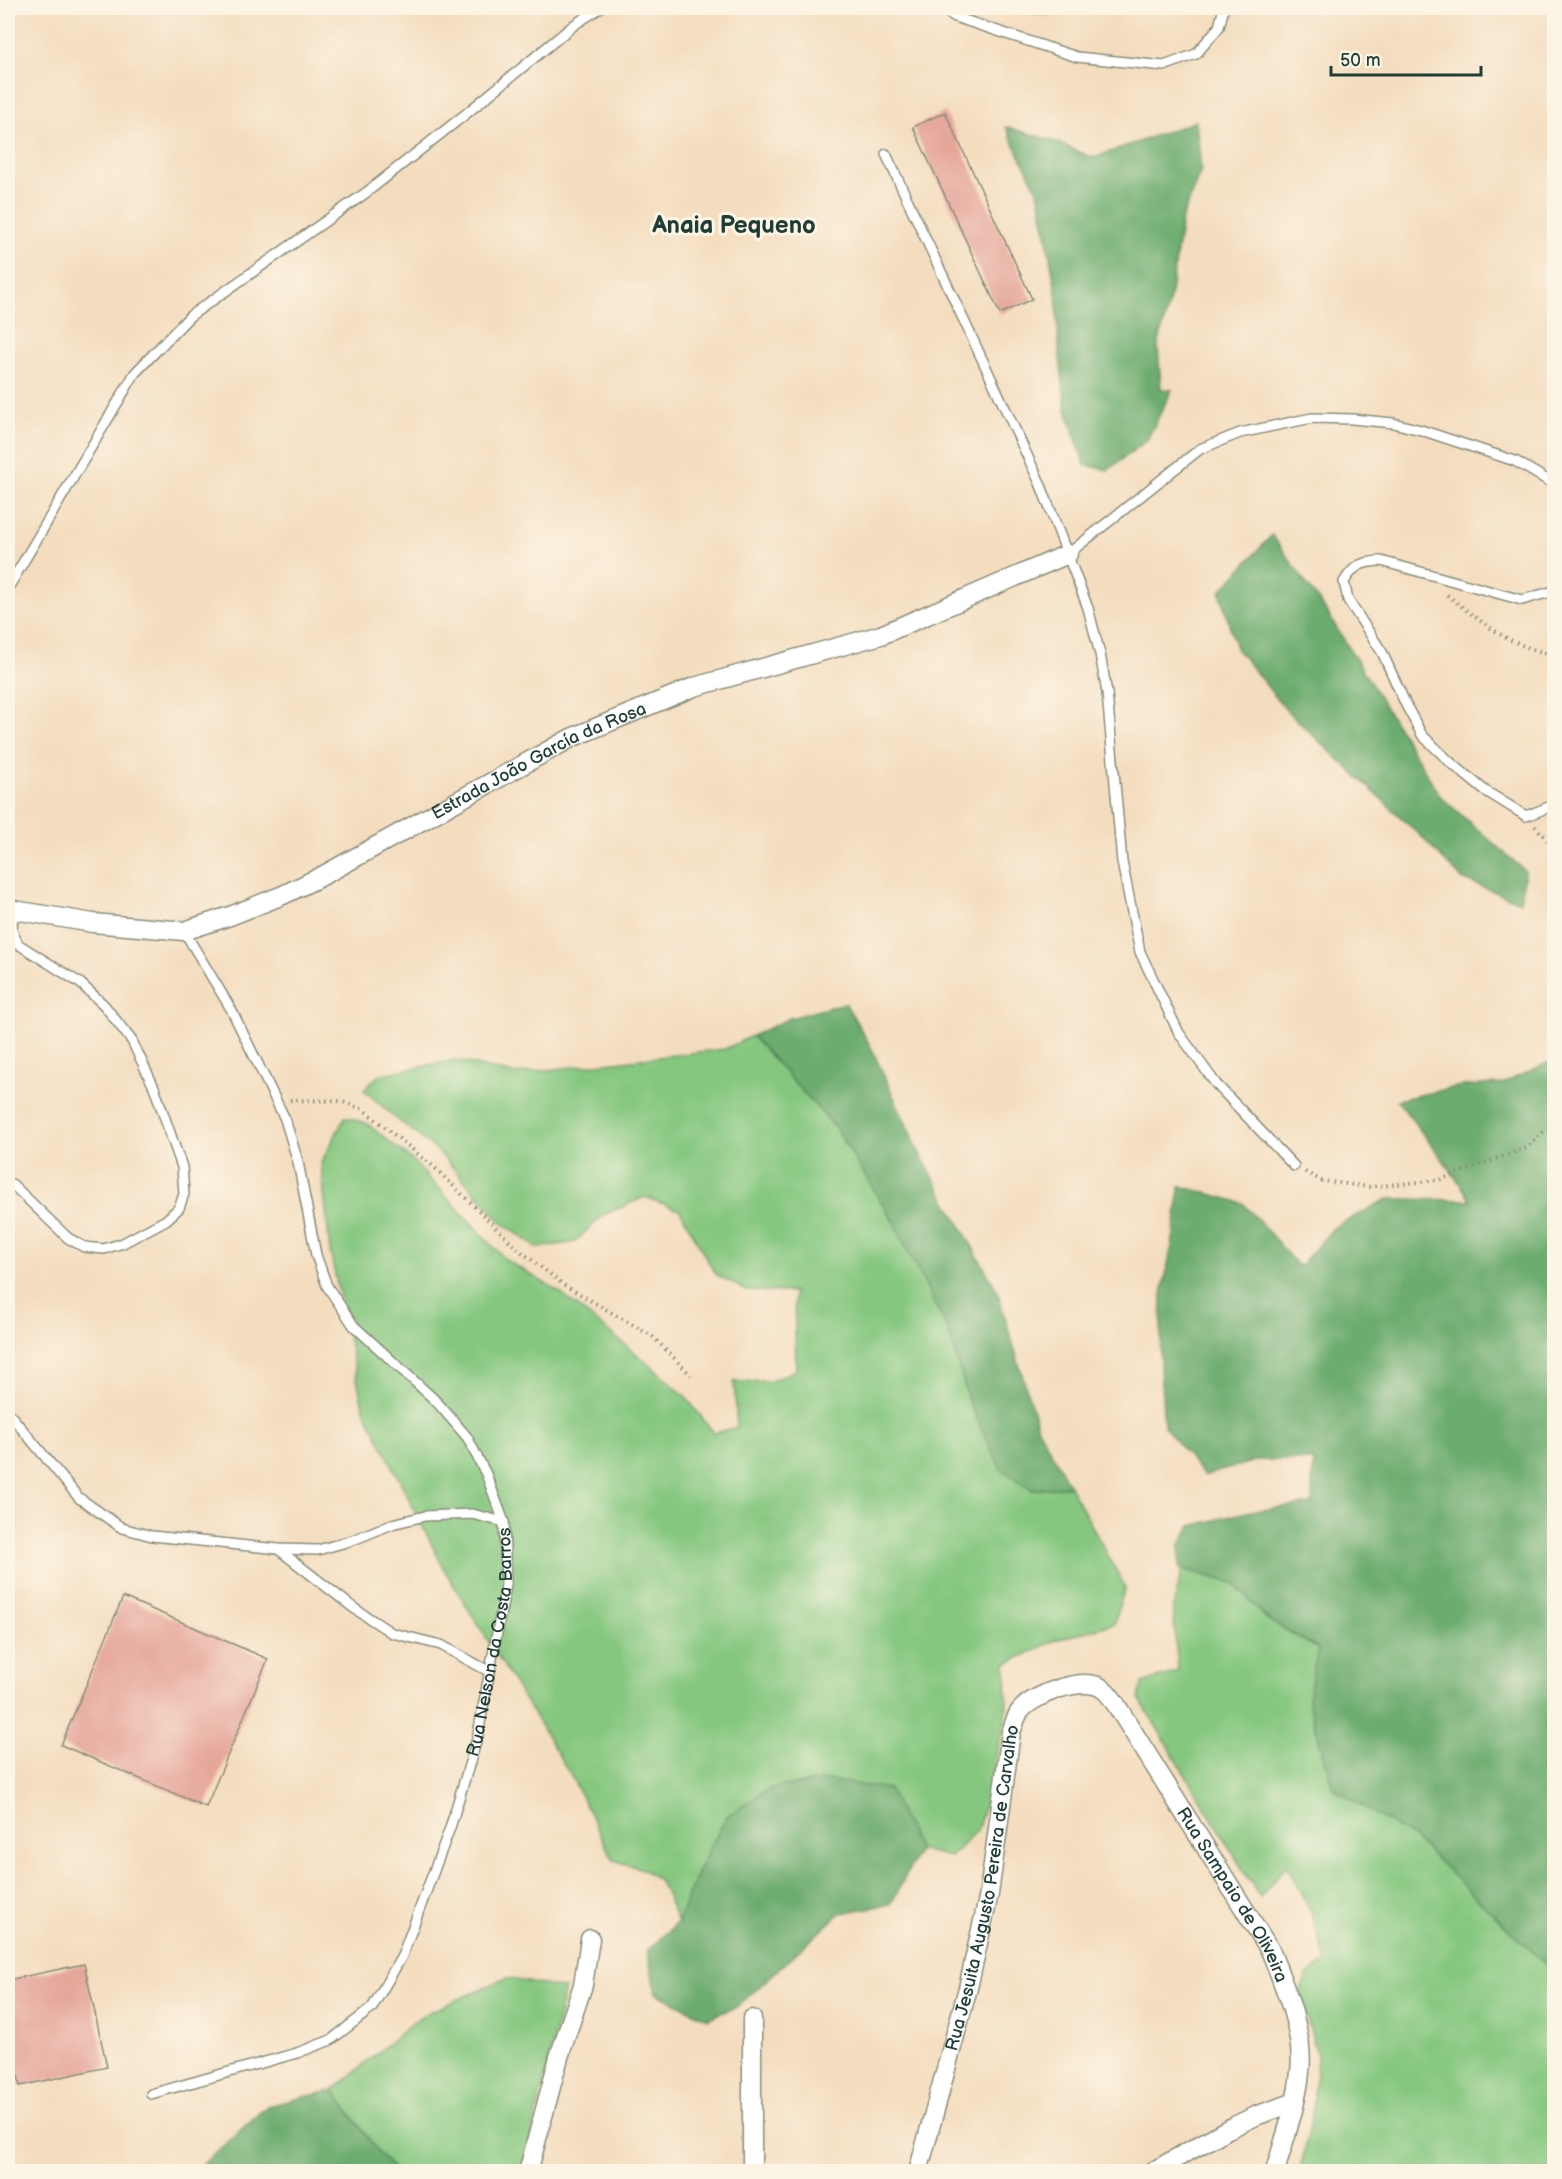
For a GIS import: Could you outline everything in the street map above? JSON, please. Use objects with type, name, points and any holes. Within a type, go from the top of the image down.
[{"type":"street","name":"Estrada João García da Rosa","points":[[10,909],[93,922],[184,931],[230,916],[283,895],[570,738],[694,687],[881,635],[1068,554]]},
{"type":"street","name":"Rua Jesuita Augusto Pereira de Carvalho","points":[[918,2172],[968,1988],[987,1904],[1011,1732],[1020,1711],[1036,1697],[1076,1684],[1089,1684],[1103,1688],[1115,1703]]},
{"type":"street","name":"Rua Sampaio de Oliveira","points":[[1115,1703],[1270,1950],[1282,1981],[1299,2039],[1300,2071],[1275,2172]]},
{"type":"street","points":[[528,2172],[559,2057],[582,1985],[590,1939]]},
{"type":"street","points":[[752,2019],[752,2172]]},
{"type":"street","points":[[1152,2172],[1228,2129],[1258,2115],[1293,2103]]},
{"type":"lane","points":[[8,588],[135,373],[190,316],[367,192],[574,25],[600,8]]},
{"type":"lane","points":[[941,8],[955,16],[1077,57],[1164,66],[1196,54],[1220,27],[1224,8]]},
{"type":"lane","points":[[886,154],[1040,483],[1088,608],[1102,664],[1113,748],[1122,862],[1140,952],[1179,1033],[1216,1084],[1294,1166]]},
{"type":"lane","points":[[1068,554],[1200,449],[1240,433],[1312,418],[1383,422],[1421,430],[1515,461],[1554,484]]},
{"type":"lane","points":[[1554,591],[1522,600],[1381,561],[1365,562],[1352,570],[1344,582],[1348,600],[1382,652],[1422,735],[1484,790],[1526,816],[1554,805]]},
{"type":"lane","points":[[10,909],[12,931],[18,944],[80,983],[104,1005],[132,1041],[154,1087],[182,1167],[184,1194],[179,1208],[166,1220],[123,1243],[104,1249],[84,1246],[68,1238],[12,1184]]},
{"type":"lane","name":"Rua Nelson da Costa Barros","points":[[151,2094],[297,2053],[331,2040],[372,2008],[402,1956],[450,1828],[477,1739],[506,1585],[504,1522],[486,1474],[467,1437],[436,1401],[354,1326],[327,1286],[316,1255],[298,1162],[277,1100],[231,1009],[184,931]]},
{"type":"lane","points":[[8,1413],[79,1498],[122,1528],[152,1536],[278,1549],[318,1550],[353,1540],[392,1524],[425,1516],[472,1514],[504,1522]]},
{"type":"lane","points":[[278,1549],[355,1609],[392,1633],[441,1645],[490,1672]]},
{"type":"path","points":[[1443,591],[1496,633],[1533,651],[1554,655]]},
{"type":"path","points":[[1526,816],[1554,847]]},
{"type":"path","points":[[277,1100],[340,1101],[364,1110],[435,1168],[519,1250],[564,1285],[652,1336],[691,1375]]},
{"type":"path","points":[[1294,1166],[1322,1181],[1370,1187],[1439,1180],[1526,1148],[1554,1122]]},
{"type":"green space","points":[[984,8],[1107,8],[1047,14]]},
{"type":"green space","points":[[1196,121],[1201,170],[1182,218],[1170,299],[1158,346],[1161,389],[1172,390],[1147,440],[1108,470],[1085,465],[1066,410],[1059,350],[1056,291],[1039,195],[1006,127],[1051,140],[1093,158]]},
{"type":"green space","points":[[1272,535],[1328,614],[1441,797],[1525,871],[1520,902],[1462,879],[1423,838],[1287,711],[1236,648],[1220,592]]},
{"type":"green space","points":[[845,1003],[869,1043],[921,1156],[997,1290],[1038,1428],[1070,1486],[1032,1490],[1001,1469],[970,1405],[949,1332],[892,1219],[835,1127],[752,1036],[790,1018]]},
{"type":"green space","points":[[752,1036],[835,1127],[892,1219],[949,1332],[970,1405],[1032,1490],[1070,1486],[1125,1587],[1114,1624],[1055,1640],[1006,1664],[1007,1713],[986,1801],[978,1828],[951,1857],[919,1850],[889,1789],[727,1816],[698,1871],[678,1922],[660,1881],[642,1869],[613,1860],[569,1772],[445,1571],[363,1407],[330,1251],[321,1163],[345,1117],[366,1123],[410,1158],[506,1260],[558,1291],[650,1365],[685,1396],[714,1433],[737,1427],[734,1382],[771,1381],[796,1370],[794,1292],[747,1291],[715,1274],[680,1210],[645,1197],[603,1215],[575,1242],[538,1248],[502,1223],[438,1151],[364,1090],[379,1075],[455,1060],[513,1074],[725,1049]]},
{"type":"green space","points":[[1554,1060],[1554,1972],[1413,1837],[1333,1788],[1308,1700],[1318,1648],[1267,1619],[1233,1583],[1179,1568],[1180,1545],[1191,1526],[1251,1511],[1312,1504],[1313,1460],[1258,1460],[1204,1476],[1164,1426],[1160,1368],[1162,1294],[1173,1239],[1180,1186],[1243,1203],[1299,1267],[1333,1228],[1387,1199],[1471,1200],[1397,1100],[1461,1086],[1502,1084]]},
{"type":"green space","points":[[1182,1569],[1233,1583],[1267,1619],[1318,1649],[1308,1700],[1333,1788],[1413,1837],[1554,1972],[1554,2171],[1300,2171],[1313,2112],[1317,2055],[1300,1992],[1308,1974],[1326,1962],[1311,1912],[1286,1865],[1260,1898],[1139,1698],[1142,1683],[1178,1671],[1173,1610]]},
{"type":"green space","points":[[829,1780],[889,1789],[919,1850],[891,1904],[840,1913],[738,2006],[707,2019],[656,1993],[647,1951],[678,1922],[698,1871],[727,1816],[770,1788]]},
{"type":"green space","points":[[506,1978],[565,1989],[524,2171],[395,2171],[378,2152],[334,2090],[421,2016]]},
{"type":"green space","points":[[334,2090],[378,2152],[395,2171],[195,2171],[267,2106]]},
{"type":"building","points":[[945,112],[1032,299],[1000,314],[913,127]]},
{"type":"building","points":[[123,1597],[268,1659],[206,1807],[61,1745]]},
{"type":"building","points":[[84,1964],[107,2067],[20,2086],[8,2030],[8,1980]]},
{"type":"district","name":"Anaia Pequeno","points":[[734,225]]}]
